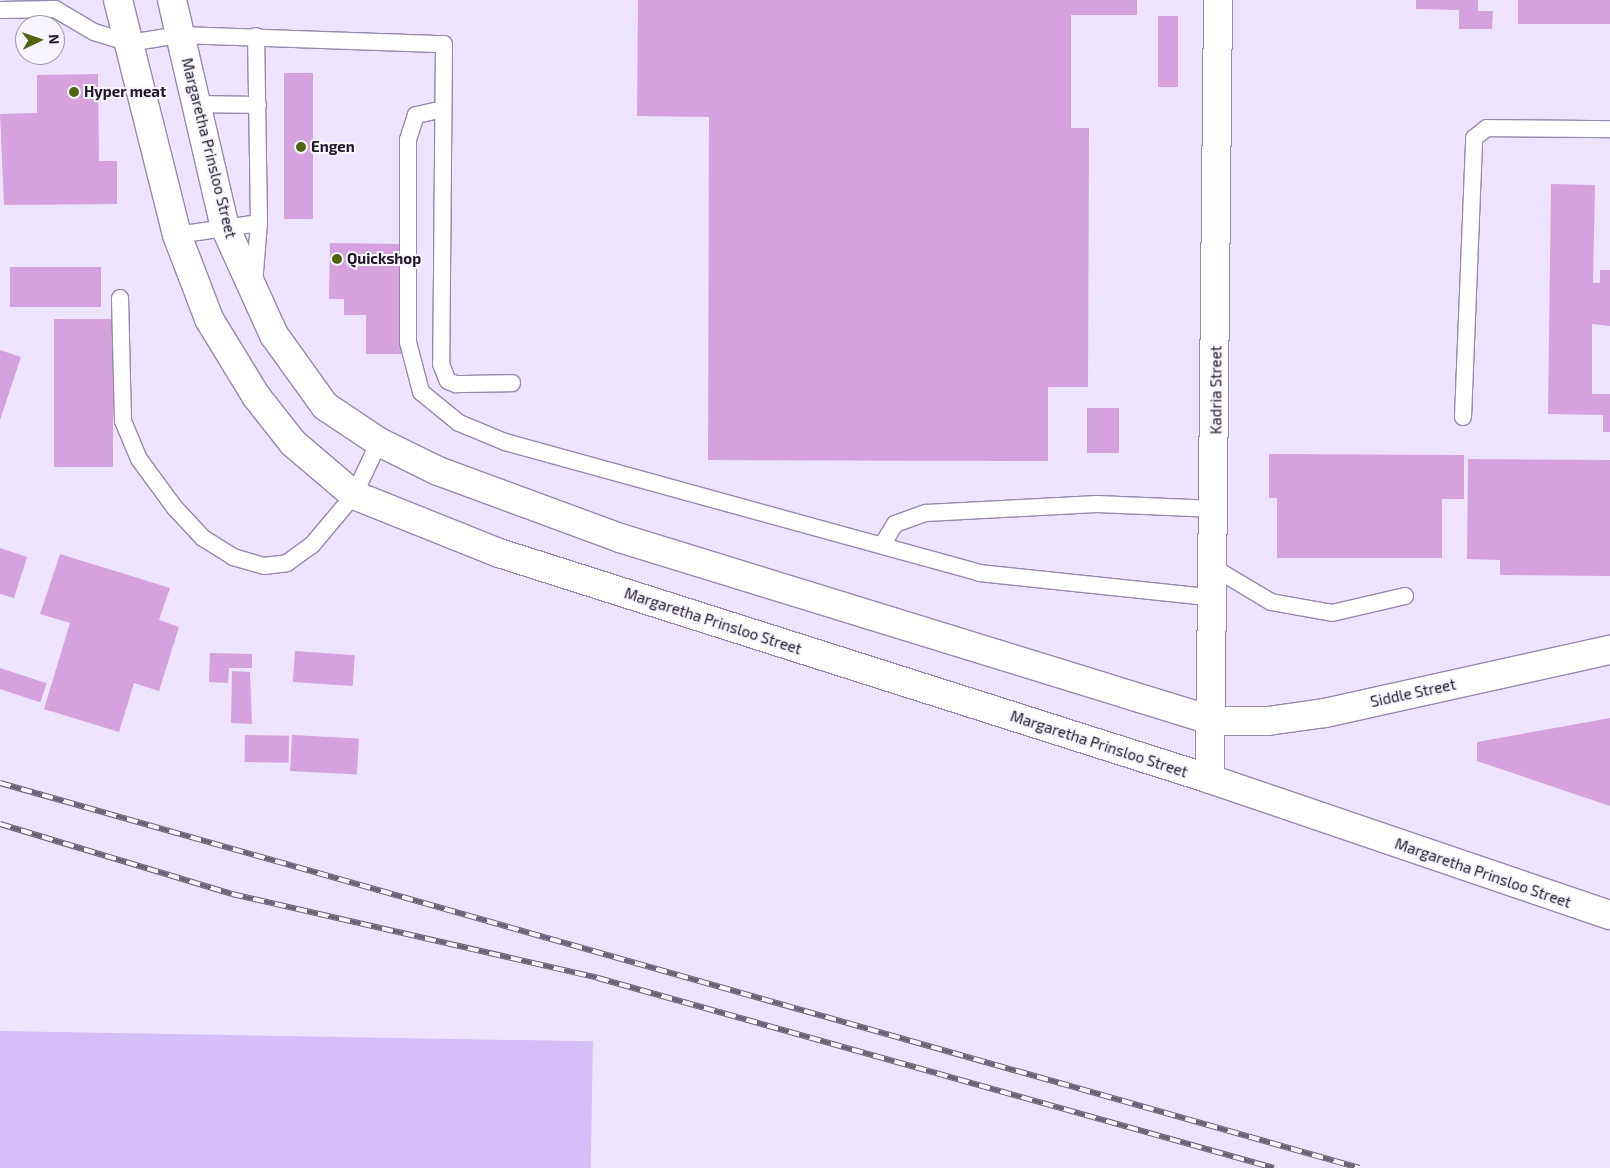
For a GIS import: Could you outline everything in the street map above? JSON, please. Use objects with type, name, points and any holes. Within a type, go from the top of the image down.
[{"type":"street","name":"Margaretha Prinsloo Street","points":[[118,0],[177,235],[209,319],[256,396],[293,443],[354,495],[499,553],[1210,779],[1610,915]]},
{"type":"street","name":"Margaretha Prinsloo Street","points":[[172,0],[225,227],[274,335],[325,406],[379,442],[438,471],[620,538],[1214,720]]},
{"type":"street","name":"Kadria Street","points":[[1210,779],[1214,720],[1216,569],[1218,0]]},
{"type":"street","name":"Siddle Street","points":[[1214,720],[1268,721],[1326,713],[1610,650]]},
{"type":"lane","points":[[0,10],[60,4],[94,32],[129,43],[180,35],[256,36],[444,44],[441,364],[448,381],[456,384],[512,383]]},
{"type":"lane","points":[[254,293],[259,222],[256,36]]},
{"type":"lane","points":[[197,104],[258,105]]},
{"type":"lane","points":[[444,109],[416,115],[408,140],[408,342],[421,392],[459,423],[505,442],[979,573],[1215,598]]},
{"type":"lane","points":[[1463,417],[1474,138],[1487,128],[1610,129]]},
{"type":"lane","points":[[177,235],[259,222]]},
{"type":"lane","points":[[120,298],[123,421],[139,459],[203,538],[233,558],[264,566],[287,563],[312,545],[354,495],[379,442]]},
{"type":"lane","points":[[882,545],[895,524],[926,513],[1096,504],[1216,509]]},
{"type":"lane","points":[[1216,569],[1271,602],[1332,612],[1405,596]]},
{"type":"shaded area","points":[[0,1031],[593,1041],[591,1168],[0,1168]]},
{"type":"building","points":[[638,0],[1137,0],[1137,15],[1071,15],[1071,128],[1089,128],[1088,387],[1048,387],[1048,461],[708,460],[709,117],[637,116]]},
{"type":"building","points":[[1416,0],[1478,0],[1478,11],[1493,11],[1492,29],[1459,29],[1459,10],[1416,9]]},
{"type":"building","points":[[1518,0],[1610,0],[1610,24],[1518,24]]},
{"type":"building","points":[[1158,16],[1178,16],[1178,87],[1158,87]]},
{"type":"building","points":[[284,73],[313,73],[313,219],[284,219]]},
{"type":"building","points":[[98,74],[99,161],[117,161],[117,204],[4,205],[0,114],[37,113],[37,75]]},
{"type":"building","points":[[1551,184],[1595,185],[1593,283],[1600,283],[1600,270],[1610,270],[1610,326],[1592,324],[1592,394],[1610,394],[1610,432],[1603,432],[1603,415],[1548,414]]},
{"type":"building","points":[[330,243],[402,244],[401,354],[366,354],[366,315],[344,315],[344,299],[329,299]]},
{"type":"building","points":[[10,267],[101,267],[101,307],[10,307]]},
{"type":"building","points":[[54,319],[113,319],[113,467],[54,467]]},
{"type":"building","points":[[0,350],[21,357],[0,420]]},
{"type":"building","points":[[1087,408],[1119,408],[1119,453],[1087,453]]},
{"type":"building","points":[[1269,454],[1464,455],[1464,499],[1442,499],[1442,558],[1277,558],[1277,498],[1269,498]]},
{"type":"building","points":[[1468,459],[1610,460],[1610,576],[1500,575],[1500,560],[1467,559]]},
{"type":"building","points":[[0,548],[27,557],[14,598],[0,594]]},
{"type":"building","points":[[60,554],[170,588],[159,620],[179,627],[159,691],[134,683],[119,732],[44,709],[70,623],[40,614]]},
{"type":"building","points":[[295,651],[355,655],[353,686],[293,682]]},
{"type":"building","points":[[210,653],[252,654],[252,668],[229,668],[228,683],[209,682]]},
{"type":"building","points":[[0,668],[47,683],[40,702],[0,689]]},
{"type":"building","points":[[232,671],[250,672],[252,724],[231,723]]},
{"type":"building","points":[[1610,718],[1610,806],[1477,761],[1477,742]]},
{"type":"building","points":[[245,735],[289,736],[289,763],[245,762]]},
{"type":"building","points":[[292,735],[359,739],[357,774],[290,771]]},
{"type":"railway","points":[[0,783],[1360,1168]]},
{"type":"railway","points":[[0,824],[232,894],[598,978],[1274,1168]]},
{"type":"place","name":"Hyper meat","points":[[74,92]]},
{"type":"place","name":"Engen","points":[[301,147]]},
{"type":"place","name":"Quickshop","points":[[337,259]]}]
